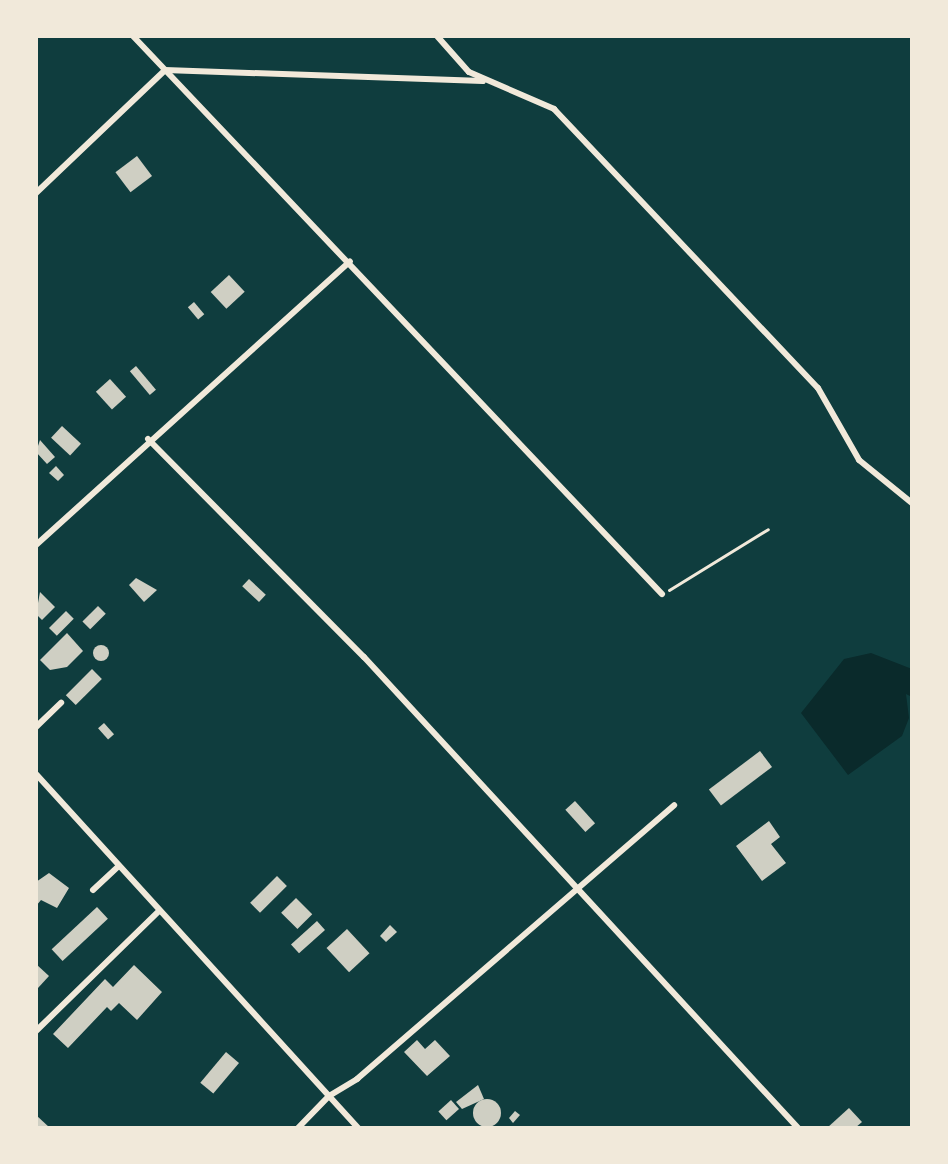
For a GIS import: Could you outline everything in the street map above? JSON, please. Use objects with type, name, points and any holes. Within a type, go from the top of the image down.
[{"type":"street","points":[[133,36],[350,261],[662,594]]},
{"type":"street","points":[[437,36],[469,72],[554,109],[818,388],[859,460],[912,503]]},
{"type":"street","points":[[36,193],[165,70],[490,81]]},
{"type":"street","points":[[36,545],[148,439],[350,261]]},
{"type":"street","points":[[148,439],[364,657],[798,1128]]},
{"type":"street","points":[[36,727],[61,703]]},
{"type":"street","points":[[37,775],[358,1128]]},
{"type":"street","points":[[298,1128],[329,1096],[357,1079],[674,805]]},
{"type":"street","points":[[93,890],[119,866]]},
{"type":"street","points":[[36,1031],[159,911]]},
{"type":"path","points":[[662,594],[768,529]]},
{"type":"water","points":[[871,653],[912,669],[912,697],[906,694],[909,718],[902,736],[848,775],[801,713],[844,659]]},
{"type":"building","points":[[137,156],[152,176],[130,192],[115,172]]},
{"type":"building","points":[[229,275],[245,292],[226,309],[211,292]]},
{"type":"building","points":[[194,302],[204,314],[198,319],[188,307]]},
{"type":"building","points":[[136,366],[156,390],[150,395],[130,371]]},
{"type":"building","points":[[110,379],[126,397],[112,410],[96,392]]},
{"type":"building","points":[[62,426],[81,444],[70,455],[51,438]]},
{"type":"building","points":[[40,440],[55,457],[47,464],[36,452]]},
{"type":"building","points":[[56,466],[64,475],[58,481],[49,473]]},
{"type":"building","points":[[136,578],[157,590],[144,602],[129,585]]},
{"type":"building","points":[[249,579],[266,595],[259,602],[242,586]]},
{"type":"building","points":[[40,592],[55,607],[42,620],[36,614]]},
{"type":"building","points":[[98,606],[106,614],[90,629],[82,622]]},
{"type":"building","points":[[66,611],[74,619],[57,636],[49,628]]},
{"type":"building","points":[[67,633],[83,651],[67,667],[50,670],[40,660]]},
{"type":"building","points":[[101,645],[109,653],[101,661],[93,653]]},
{"type":"building","points":[[92,669],[102,679],[76,705],[66,695]]},
{"type":"building","points":[[104,723],[114,734],[108,740],[98,728]]},
{"type":"building","points":[[760,751],[772,767],[721,805],[709,790]]},
{"type":"building","points":[[575,801],[595,823],[585,832],[565,810]]},
{"type":"building","points":[[769,821],[780,837],[771,844],[786,863],[762,881],[736,846]]},
{"type":"building","points":[[49,873],[69,888],[57,908],[41,900],[36,906],[36,882]]},
{"type":"building","points":[[277,876],[287,886],[260,913],[250,903]]},
{"type":"building","points":[[296,898],[312,914],[297,929],[281,913]]},
{"type":"building","points":[[97,907],[108,919],[63,961],[52,949]]},
{"type":"building","points":[[317,921],[325,930],[299,953],[291,944]]},
{"type":"building","points":[[390,925],[397,932],[386,942],[380,936]]},
{"type":"building","points":[[347,929],[370,953],[349,972],[327,948]]},
{"type":"building","points":[[36,964],[49,976],[38,988],[36,986]]},
{"type":"building","points":[[134,965],[162,992],[137,1020],[119,1003],[111,1011],[107,1007],[68,1048],[53,1034],[105,979],[113,987]]},
{"type":"building","points":[[417,1040],[425,1049],[435,1040],[450,1056],[427,1076],[404,1052]]},
{"type":"building","points":[[226,1052],[239,1063],[213,1094],[200,1083]]},
{"type":"building","points":[[478,1085],[484,1099],[462,1109],[456,1102]]},
{"type":"building","points":[[487,1099],[497,1103],[501,1113],[497,1123],[487,1127],[477,1123],[473,1113],[477,1103]]},
{"type":"building","points":[[451,1100],[459,1109],[446,1120],[438,1111]]},
{"type":"building","points":[[849,1108],[862,1122],[855,1128],[827,1128]]},
{"type":"building","points":[[515,1111],[520,1115],[513,1123],[509,1118]]},
{"type":"building","points":[[36,1115],[50,1128],[36,1128]]}]
